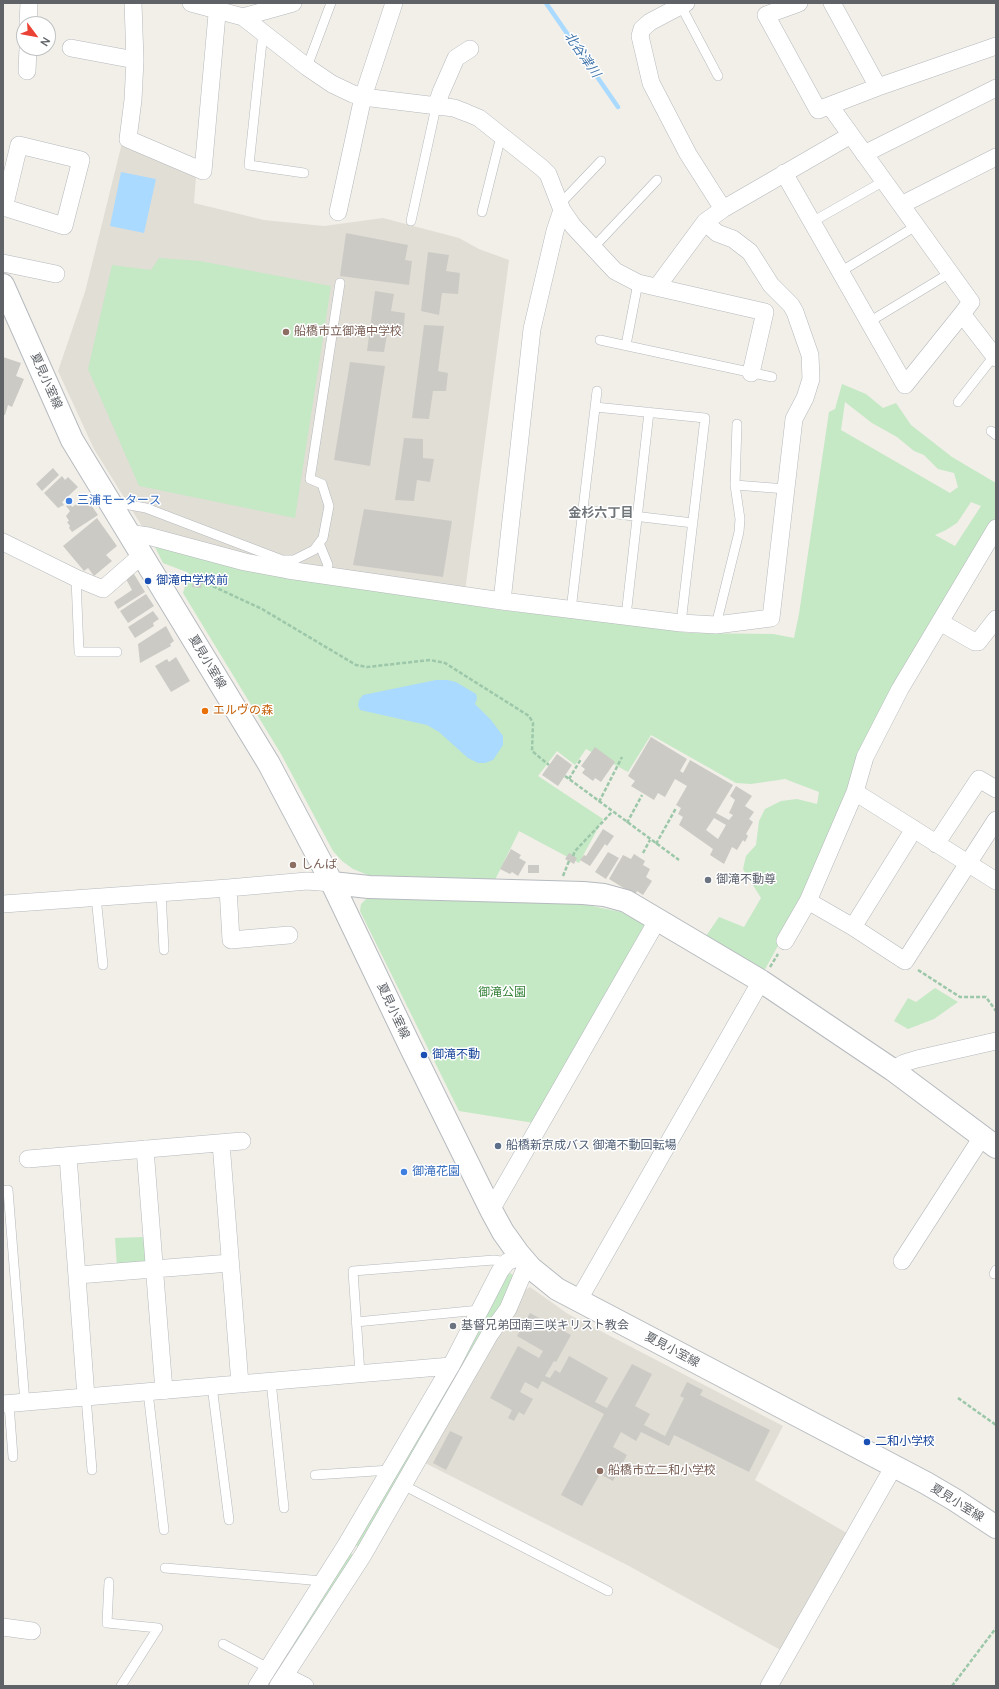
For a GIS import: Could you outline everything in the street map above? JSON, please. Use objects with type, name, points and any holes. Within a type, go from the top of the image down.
[{"type":"main road","name":"夏見小室線","points":[[3,284],[72,440],[269,764],[332,883],[410,1046],[491,1210],[518,1261],[556,1289],[894,1466],[955,1500],[996,1527]]},
{"type":"main road","points":[[332,883],[369,886],[597,895],[626,901],[761,981],[892,1070],[989,1142]]},
{"type":"street","points":[[28,16],[29,3]]},
{"type":"street","points":[[133,3],[135,60],[133,100],[128,139],[203,171],[217,6]]},
{"type":"street","points":[[191,3],[217,6],[243,17],[307,67],[332,84],[363,97],[454,108],[479,118],[548,174],[561,207],[573,226],[615,271],[638,283],[765,312],[751,373]]},
{"type":"street","points":[[243,17],[293,3]]},
{"type":"street","points":[[338,212],[363,97],[394,3]]},
{"type":"street","points":[[799,3],[766,15],[818,110],[878,87],[996,46]]},
{"type":"street","points":[[832,3],[878,87]]},
{"type":"street","points":[[683,4],[650,22],[642,29],[640,36],[651,83],[688,154],[723,209]]},
{"type":"street","points":[[71,48],[135,60]]},
{"type":"street","points":[[436,107],[456,58],[470,49]]},
{"type":"street","points":[[27,71],[28,56]]},
{"type":"street","points":[[864,154],[996,88]]},
{"type":"street","points":[[784,174],[905,385],[971,302],[830,106]]},
{"type":"street","points":[[657,287],[705,222],[723,209],[851,135]]},
{"type":"street","points":[[19,145],[81,160],[64,226],[4,207],[19,145]]},
{"type":"street","points":[[901,205],[996,157]]},
{"type":"street","points":[[502,601],[532,329],[561,207]]},
{"type":"street","points":[[128,533],[148,536],[245,562],[325,576],[502,601],[681,623],[716,625],[771,618],[794,419],[805,398],[811,379],[810,355],[795,312],[791,305],[771,285],[750,252],[733,239],[717,233],[705,222]]},
{"type":"street","points":[[3,263],[56,274]]},
{"type":"street","points":[[962,314],[995,357]]},
{"type":"street","points":[[785,941],[808,901],[855,792],[865,757],[900,689],[996,528]]},
{"type":"street","points":[[3,542],[76,578],[103,589],[142,555]]},
{"type":"street","points":[[940,622],[975,642],[978,642],[996,619]]},
{"type":"street","points":[[936,844],[979,779],[996,789]]},
{"type":"street","points":[[855,792],[996,881]]},
{"type":"street","points":[[808,901],[905,961],[996,820]]},
{"type":"street","points":[[853,928],[914,829]]},
{"type":"street","points":[[3,904],[307,881],[332,883]]},
{"type":"street","points":[[228,888],[231,940],[289,935]]},
{"type":"street","points":[[491,1210],[658,919]]},
{"type":"street","points":[[578,1301],[761,981]]},
{"type":"street","points":[[892,1070],[904,1063],[918,1059],[996,1041]]},
{"type":"street","points":[[28,1159],[242,1141]]},
{"type":"street","points":[[902,1260],[989,1142]]},
{"type":"street","points":[[221,1143],[240,1384]]},
{"type":"street","points":[[145,1149],[154,1268],[156,1391]]},
{"type":"street","points":[[68,1156],[86,1397]]},
{"type":"street","points":[[257,1686],[346,1545],[451,1366],[498,1276],[518,1261]]},
{"type":"street","points":[[305,1686],[282,1681],[363,1555],[490,1334],[508,1310],[518,1261]]},
{"type":"street","points":[[78,1275],[230,1263]]},
{"type":"street","points":[[12,1404],[451,1366]]},
{"type":"street","points":[[769,1686],[894,1466]]},
{"type":"street","points":[[346,1545],[363,1555]]},
{"type":"street","points":[[3,1627],[32,1631]]},
{"type":"lane","points":[[307,67],[331,3]]},
{"type":"lane","points":[[683,4],[718,76]]},
{"type":"lane","points":[[262,32],[249,165],[304,173]]},
{"type":"lane","points":[[412,221],[436,107]]},
{"type":"lane","points":[[482,212],[501,136]]},
{"type":"lane","points":[[561,207],[601,162]]},
{"type":"lane","points":[[593,248],[657,180]]},
{"type":"lane","points":[[812,222],[884,181]]},
{"type":"lane","points":[[840,272],[916,226]]},
{"type":"lane","points":[[869,322],[950,273]]},
{"type":"lane","points":[[113,509],[124,504],[146,508],[282,560],[294,560],[314,550],[323,538],[329,506],[322,484],[310,479],[340,283]]},
{"type":"lane","points":[[626,345],[638,283]]},
{"type":"lane","points":[[600,340],[772,377]]},
{"type":"lane","points":[[958,402],[995,357]]},
{"type":"lane","points":[[571,610],[597,391]]},
{"type":"lane","points":[[595,406],[705,418],[681,623]]},
{"type":"lane","points":[[626,616],[649,412]]},
{"type":"lane","points":[[716,625],[739,532],[740,519],[735,485],[737,424]]},
{"type":"lane","points":[[735,485],[786,489]]},
{"type":"lane","points":[[583,510],[693,523]]},
{"type":"lane","points":[[319,543],[328,565],[325,576]]},
{"type":"lane","points":[[76,578],[79,652],[117,652]]},
{"type":"lane","points":[[161,893],[164,950]]},
{"type":"lane","points":[[96,897],[103,965]]},
{"type":"lane","points":[[3,1191],[8,1190],[13,1457]]},
{"type":"lane","points":[[360,1374],[353,1271],[494,1260],[518,1261]]},
{"type":"lane","points":[[356,1322],[480,1310]]},
{"type":"lane","points":[[271,1381],[284,1508]]},
{"type":"lane","points":[[212,1386],[229,1520]]},
{"type":"lane","points":[[156,1391],[164,1530]]},
{"type":"lane","points":[[86,1397],[92,1470]]},
{"type":"lane","points":[[315,1475],[390,1470]]},
{"type":"lane","points":[[403,1485],[608,1591]]},
{"type":"lane","points":[[165,1568],[324,1581]]},
{"type":"lane","points":[[109,1582],[107,1623],[158,1628],[121,1686]]},
{"type":"lane","points":[[224,1644],[268,1668]]},
{"type":"path","points":[[172,580],[191,580],[206,583],[262,608],[356,665],[367,667],[430,660],[445,663],[529,716],[533,723],[532,751],[549,765]]},
{"type":"path","points":[[599,802],[622,757]]},
{"type":"path","points":[[569,779],[581,759]]},
{"type":"path","points":[[565,776],[679,860]]},
{"type":"path","points":[[627,823],[642,795]]},
{"type":"path","points":[[656,844],[676,808]]},
{"type":"path","points":[[573,856],[575,851],[612,812]]},
{"type":"path","points":[[643,853],[650,840]]},
{"type":"path","points":[[562,878],[569,862]]},
{"type":"path","points":[[761,981],[785,941]]},
{"type":"path","points":[[905,961],[960,997],[986,997],[996,1011]]},
{"type":"path","points":[[958,1398],[996,1425]]},
{"type":"path","points":[[952,1686],[996,1628]]},
{"type":"shaded area","name":"船橋市立御滝中学校","points":[[122,143],[196,176],[194,203],[264,220],[324,226],[383,218],[459,238],[479,249],[509,260],[465,591],[288,565],[143,528],[94,449],[58,371],[85,292]]},
{"type":"shaded area","name":"船橋市立二和小学校","points":[[530,1287],[568,1314],[783,1426],[755,1480],[852,1536],[786,1653],[629,1566],[423,1462],[520,1293]]},
{"type":"green space","points":[[159,258],[200,261],[331,286],[295,518],[139,486],[88,369],[112,265],[151,270]]},
{"type":"green space","points":[[842,384],[866,394],[883,408],[896,403],[911,425],[952,457],[996,483],[996,522],[937,622],[807,893],[763,973],[706,936],[719,917],[744,927],[761,898],[743,869],[746,856],[756,845],[759,821],[765,809],[781,801],[797,799],[817,804],[819,792],[785,779],[751,784],[736,783],[651,735],[628,772],[586,749],[575,765],[557,751],[538,776],[603,819],[579,863],[519,831],[495,880],[368,875],[353,869],[342,861],[333,851],[281,754],[183,593],[189,573],[163,563],[152,541],[337,583],[500,610],[627,623],[689,633],[773,634],[794,638],[799,614],[829,412],[835,409]],"holes":[[[845,402],[872,423],[897,437],[914,451],[924,455],[938,469],[954,473],[958,487],[950,493],[841,430]],[[971,502],[981,506],[955,546],[935,535],[957,523]]]},
{"type":"green space","name":"御滝公園","points":[[366,899],[582,904],[621,912],[645,924],[534,1123],[459,1111],[360,911],[361,904]]},
{"type":"green space","points":[[935,988],[958,1002],[934,1019],[908,1029],[894,1021],[908,998],[916,1002]]},
{"type":"green space","points":[[144,1237],[147,1262],[117,1267],[115,1238]]},
{"type":"green space","points":[[510,1273],[516,1277],[512,1289],[358,1547],[354,1544],[505,1276]]},
{"type":"green space","points":[[350,1553],[353,1555],[303,1640],[285,1648]]},
{"type":"water","points":[[121,172],[156,179],[144,233],[110,226]]},
{"type":"water","points":[[436,680],[456,682],[476,694],[477,698],[475,704],[491,720],[503,736],[503,745],[493,760],[485,763],[478,763],[468,758],[439,732],[427,725],[360,710],[358,706],[359,700],[363,695]]},
{"type":"building","points":[[346,233],[408,245],[405,260],[412,261],[409,285],[340,276]]},
{"type":"building","points":[[428,252],[449,255],[446,271],[460,273],[458,294],[442,293],[439,315],[421,311]]},
{"type":"building","points":[[375,291],[394,294],[391,311],[405,313],[403,337],[387,335],[384,352],[367,351]]},
{"type":"building","points":[[424,325],[444,326],[438,371],[448,373],[446,391],[433,391],[429,419],[412,418]]},
{"type":"building","points":[[3,357],[21,363],[16,376],[24,379],[12,407],[8,405],[5,415],[3,415]]},
{"type":"building","points":[[350,362],[385,366],[370,466],[334,460]]},
{"type":"building","points":[[404,438],[423,439],[423,458],[434,459],[430,482],[417,480],[414,501],[395,500]]},
{"type":"building","points":[[53,468],[59,475],[42,491],[36,484]]},
{"type":"building","points":[[62,476],[65,480],[68,477],[78,487],[62,502],[64,505],[58,508],[44,493]]},
{"type":"building","points":[[86,498],[98,515],[72,532],[69,528],[70,526],[67,522],[69,521],[66,516],[70,511],[66,506],[70,503],[72,507]]},
{"type":"building","points":[[364,509],[452,521],[443,577],[353,565]]},
{"type":"building","points":[[97,518],[117,546],[106,555],[112,561],[94,576],[88,568],[84,571],[63,546]]},
{"type":"building","points":[[194,573],[202,574],[201,588],[192,587]]},
{"type":"building","points":[[134,574],[145,592],[118,609],[114,602],[132,590],[126,579]]},
{"type":"building","points":[[146,594],[154,606],[128,623],[120,611]]},
{"type":"building","points":[[153,611],[159,619],[153,623],[154,626],[135,638],[128,627]]},
{"type":"building","points":[[166,626],[174,641],[170,644],[171,646],[140,663],[138,644]]},
{"type":"building","points":[[176,657],[190,681],[171,692],[155,666],[167,659],[169,662]]},
{"type":"building","points":[[651,737],[687,759],[680,771],[683,773],[690,760],[733,785],[716,813],[729,820],[733,815],[729,813],[735,800],[730,796],[736,786],[752,796],[745,806],[754,812],[749,819],[753,822],[746,834],[748,836],[745,842],[743,840],[737,850],[732,847],[724,864],[710,855],[713,849],[679,825],[683,817],[678,814],[681,808],[676,805],[687,786],[675,779],[665,797],[658,793],[654,800],[631,786],[635,781],[628,776]],"holes":[[[714,818],[726,825],[718,839],[706,830]]]},
{"type":"building","points":[[595,747],[615,762],[601,782],[595,778],[593,781],[582,773],[585,769],[581,766]]},
{"type":"building","points":[[557,754],[572,765],[558,786],[542,775]]},
{"type":"building","points":[[603,829],[614,836],[607,846],[605,844],[590,866],[580,860],[584,855],[586,856]]},
{"type":"building","points":[[511,849],[521,855],[519,858],[526,862],[518,876],[512,872],[510,874],[500,869]]},
{"type":"building","points":[[608,852],[619,858],[606,879],[595,872]]},
{"type":"building","points":[[569,853],[577,858],[574,864],[565,859]]},
{"type":"building","points":[[634,854],[645,861],[643,865],[650,869],[646,877],[652,881],[643,895],[637,891],[635,895],[609,879],[623,855],[631,859]]},
{"type":"building","points":[[528,865],[539,865],[539,873],[528,873]]},
{"type":"building","points":[[530,1313],[571,1335],[556,1362],[554,1361],[545,1376],[550,1378],[555,1370],[560,1373],[569,1356],[608,1378],[595,1402],[607,1408],[632,1364],[652,1374],[635,1406],[650,1414],[644,1425],[665,1436],[684,1398],[680,1396],[687,1382],[703,1390],[700,1395],[770,1430],[749,1472],[674,1435],[669,1446],[641,1432],[636,1441],[621,1432],[613,1447],[627,1455],[613,1481],[600,1474],[582,1506],[561,1495],[604,1414],[542,1381],[538,1389],[525,1382],[520,1392],[533,1399],[524,1415],[519,1412],[514,1421],[508,1418],[512,1410],[490,1398],[518,1346],[539,1358],[543,1351],[517,1336]]},
{"type":"building","points":[[450,1431],[463,1437],[446,1470],[433,1463]]},
{"type":"waterway","name":"北谷津川","points":[[546,3],[618,107]]},
{"type":"place","name":"船橋市立御滝中学校","points":[[286,332]]},
{"type":"place","name":"三浦モータース","points":[[69,501]]},
{"type":"place","name":"御滝中学校前","points":[[148,581]]},
{"type":"place","name":"エルヴの森","points":[[205,711]]},
{"type":"place","name":"しんば","points":[[293,865]]},
{"type":"place","name":"御滝不動尊","points":[[708,880]]},
{"type":"place","name":"御滝不動","points":[[424,1055]]},
{"type":"place","name":"船橋新京成バス 御滝不動回転場","points":[[498,1146]]},
{"type":"place","name":"御滝花園","points":[[404,1172]]},
{"type":"place","name":"基督兄弟団南三咲キリスト教会","points":[[453,1326]]},
{"type":"place","name":"二和小学校","points":[[867,1442]]},
{"type":"place","name":"船橋市立二和小学校","points":[[600,1471]]},
{"type":"district","name":"金杉六丁目","points":[[601,513]]}]
